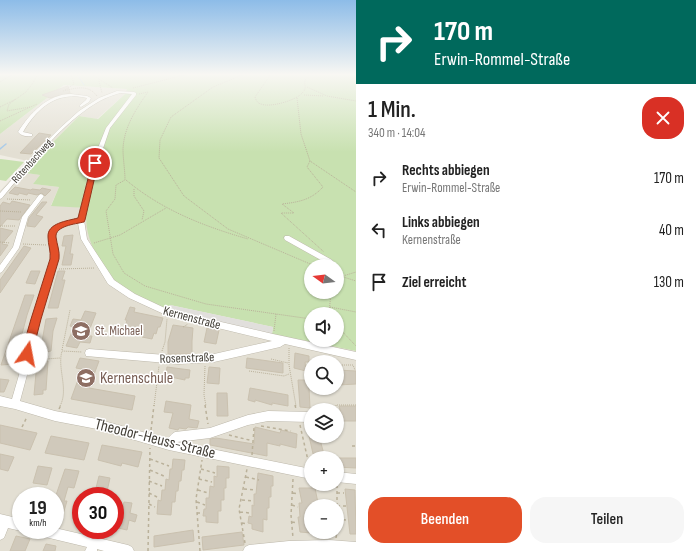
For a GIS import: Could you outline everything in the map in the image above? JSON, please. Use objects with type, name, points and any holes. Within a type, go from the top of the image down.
[{"type":"street","name":"Rötenbachweg","points":[[30,135],[20,132],[27,121],[44,106],[54,100]]},
{"type":"street","name":"Rötenbachweg","points":[[65,126],[66,120],[72,113],[88,100]]},
{"type":"street","name":"Rötenbachweg","points":[[0,197],[65,126],[98,100]]},
{"type":"street","name":"Kernenstraße","points":[[130,100],[108,128],[95,163],[81,220],[84,238],[111,282],[132,296],[168,313],[356,356]]},
{"type":"street","points":[[0,270],[17,243],[21,226],[28,212],[39,198]]},
{"type":"street","points":[[15,404],[36,319],[55,259],[52,236],[53,231],[58,226],[81,220]]},
{"type":"street","points":[[287,238],[325,259]]},
{"type":"street","name":"Rosenstraße","points":[[89,353],[160,359],[214,358],[286,341]]},
{"type":"street","name":"Theodor-Heuss-Straße","points":[[0,401],[54,416],[97,424],[169,445],[304,472]]},
{"type":"street","points":[[169,445],[175,437],[210,433],[248,420],[268,416],[304,417]]},
{"type":"street","points":[[344,478],[356,479]]},
{"type":"street","points":[[0,534],[3,521]]},
{"type":"street","points":[[64,538],[92,547],[128,551]]},
{"type":"street","points":[[247,548],[294,546],[336,546],[356,548]]},
{"type":"path","points":[[0,121],[31,107],[18,108],[8,112],[9,104],[15,100]]},
{"type":"path","points":[[0,108],[15,100]]},
{"type":"path","points":[[142,100],[136,107],[124,143],[126,180],[134,188],[167,207],[211,229],[253,241]]},
{"type":"path","points":[[195,100],[171,117],[160,140],[159,158],[184,196],[228,229],[304,262]]},
{"type":"path","points":[[256,100],[262,105],[268,106],[291,100]]},
{"type":"path","points":[[297,100],[301,134],[310,161],[356,192]]},
{"type":"path","points":[[310,161],[307,166],[323,187],[310,200],[282,204],[294,213],[280,214],[297,226],[329,256],[330,259]]},
{"type":"path","points":[[126,180],[116,185],[115,199],[106,211],[113,254],[124,273],[145,286],[206,304],[304,318]]},
{"type":"path","points":[[134,188],[134,196],[144,211],[142,221]]},
{"type":"path","points":[[8,199],[39,198]]},
{"type":"path","points":[[88,246],[120,235],[167,207]]},
{"type":"path","points":[[0,211],[28,212]]},
{"type":"path","points":[[0,226],[21,226]]},
{"type":"path","points":[[0,242],[54,246]]},
{"type":"path","points":[[52,269],[92,268],[100,266]]},
{"type":"path","points":[[344,275],[356,272]]},
{"type":"path","points":[[344,277],[356,281]]},
{"type":"path","points":[[330,307],[331,299]]},
{"type":"path","points":[[54,416],[64,399],[60,358],[70,310]]},
{"type":"path","points":[[344,310],[356,312]]},
{"type":"path","points":[[148,551],[150,440],[160,359],[165,342],[168,313]]},
{"type":"path","points":[[272,338],[276,314]]},
{"type":"path","points":[[344,333],[356,346]]},
{"type":"path","points":[[286,341],[298,417],[306,451]]},
{"type":"path","points":[[62,351],[89,353]]},
{"type":"path","points":[[27,354],[46,359],[60,358]]},
{"type":"path","points":[[205,358],[204,395],[210,433]]},
{"type":"path","points":[[271,359],[289,363]]},
{"type":"path","points":[[353,364],[355,370]]},
{"type":"path","points":[[344,365],[356,364]]},
{"type":"path","points":[[249,371],[284,376],[291,373]]},
{"type":"path","points":[[344,405],[356,405]]},
{"type":"path","points":[[22,427],[30,409]]},
{"type":"path","points":[[247,548],[240,512],[243,489],[250,461],[256,425],[290,431]]},
{"type":"path","points":[[226,427],[229,435],[253,440]]},
{"type":"path","points":[[200,551],[196,502],[203,452]]},
{"type":"path","points":[[150,458],[169,466]]},
{"type":"path","points":[[201,468],[215,473]]},
{"type":"path","points":[[149,470],[166,477]]},
{"type":"path","points":[[294,470],[292,493],[294,546]]},
{"type":"path","points":[[246,477],[259,480]]},
{"type":"path","points":[[199,479],[212,482]]},
{"type":"path","points":[[149,481],[162,486]]},
{"type":"path","points":[[243,489],[255,490]]},
{"type":"path","points":[[197,490],[208,493]]},
{"type":"path","points":[[149,493],[159,498]]},
{"type":"path","points":[[292,493],[298,494]]},
{"type":"path","points":[[337,499],[337,493],[344,493]]},
{"type":"path","points":[[241,500],[252,501]]},
{"type":"path","points":[[196,502],[205,505]]},
{"type":"path","points":[[149,504],[155,507]]},
{"type":"path","points":[[292,505],[298,507]]},
{"type":"path","points":[[240,512],[250,513]]},
{"type":"path","points":[[197,513],[202,513]]},
{"type":"path","points":[[292,522],[297,523]]},
{"type":"path","points":[[242,523],[248,524]]},
{"type":"shaded area","points":[[45,100],[119,100],[97,119],[79,116],[52,143],[26,173],[40,175],[33,184],[59,187],[51,205],[87,208],[85,218],[90,237],[168,310],[304,340],[304,347],[338,347],[356,351],[356,551],[0,551],[0,191],[28,161],[0,155],[0,134]]},
{"type":"shaded area","points":[[170,305],[273,327],[272,334],[168,310]]},
{"type":"green space","points":[[0,100],[45,100],[0,134]]},
{"type":"green space","points":[[119,100],[356,100],[356,351],[336,347],[344,347],[344,307],[304,307],[304,340],[272,334],[273,327],[170,305],[168,310],[132,294],[115,281],[97,257],[89,237],[86,218],[87,208],[51,206],[59,187],[33,184],[40,175],[26,173],[52,143],[79,116],[98,119]]},
{"type":"green space","points":[[0,159],[24,162],[6,181],[0,180]]},
{"type":"building","points":[[39,133],[51,135],[31,154],[20,153]]},
{"type":"building","points":[[15,187],[31,190],[40,190],[42,188],[51,190],[45,196],[42,193],[37,195],[28,193],[27,195],[19,193],[18,195],[9,193]]},
{"type":"building","points":[[12,201],[30,205],[19,220],[7,219],[0,227],[0,206],[3,202],[10,204]]},
{"type":"building","points":[[42,202],[47,202],[36,215],[43,217],[35,227],[27,226],[29,218]]},
{"type":"building","points":[[0,228],[13,231],[2,244],[8,245],[0,256]]},
{"type":"building","points":[[73,235],[70,254],[73,254],[71,265],[62,265],[66,246],[62,246],[64,236]]},
{"type":"building","points":[[24,246],[31,248],[0,293],[0,280]]},
{"type":"building","points":[[31,271],[40,271],[35,284],[26,283]]},
{"type":"building","points":[[58,271],[65,271],[62,280],[65,280],[58,308],[48,308]]},
{"type":"building","points":[[25,295],[34,295],[14,364],[1,365]]},
{"type":"building","points":[[130,307],[135,308],[134,312],[163,318],[160,327],[158,327],[156,334],[154,333],[152,339],[142,337],[145,330],[125,327],[127,320],[125,320]]},
{"type":"building","name":"St. Michael","points":[[85,311],[96,313],[87,336],[92,336],[90,343],[80,342],[77,348],[66,346],[74,327],[70,326],[73,319],[81,320]]},
{"type":"building","points":[[57,318],[53,331],[51,351],[40,353],[46,319]]},
{"type":"building","points":[[173,325],[193,328],[192,354],[168,354],[168,342]]},
{"type":"building","points":[[207,328],[219,330],[216,344],[204,342]]},
{"type":"building","points":[[295,353],[304,355],[304,370],[294,368]]},
{"type":"building","name":"Kernenschule","points":[[80,358],[99,361],[89,388],[135,396],[132,410],[71,399],[82,369],[76,368]]},
{"type":"building","points":[[247,358],[283,363],[283,373],[246,368]]},
{"type":"building","points":[[48,361],[46,390],[43,390],[43,394],[34,395],[37,362]]},
{"type":"building","points":[[167,367],[190,370],[189,378],[185,378],[185,380],[166,376]]},
{"type":"building","points":[[209,367],[220,368],[219,384],[207,383]]},
{"type":"building","points":[[344,370],[356,371],[356,384],[344,385]]},
{"type":"building","points":[[0,379],[9,380],[4,392],[0,392]]},
{"type":"building","points":[[298,380],[304,380],[304,395],[309,395],[310,403],[304,403],[304,407],[300,407]]},
{"type":"building","points":[[250,388],[288,395],[288,406],[272,403],[272,405],[255,400],[255,402],[248,400]]},
{"type":"building","points":[[217,393],[227,393],[228,416],[217,416]]},
{"type":"building","points":[[166,401],[191,405],[189,419],[199,421],[197,428],[188,427],[186,429],[179,428],[178,430],[169,428],[173,413],[164,412]]},
{"type":"building","points":[[344,406],[356,406],[356,421],[344,421]]},
{"type":"building","points":[[0,425],[37,433],[30,450],[0,443]]},
{"type":"building","points":[[255,427],[280,433],[281,430],[297,434],[296,448],[280,444],[280,446],[267,443],[267,456],[210,445],[210,439],[216,438],[254,444]]},
{"type":"building","points":[[51,436],[89,443],[84,460],[45,453]]},
{"type":"building","points":[[311,443],[321,443],[323,451],[312,451]]},
{"type":"building","points":[[102,445],[142,452],[138,467],[122,463],[121,466],[98,460]]},
{"type":"building","points":[[0,454],[14,457],[8,471],[0,469]]},
{"type":"building","points":[[344,458],[356,458],[356,468],[344,467]]},
{"type":"building","points":[[173,459],[185,460],[181,481],[179,481],[178,491],[176,491],[175,502],[172,502],[171,515],[157,514],[158,500],[161,501],[162,490],[165,490],[166,479],[169,480]]},
{"type":"building","points":[[38,466],[52,468],[47,485],[33,483]]},
{"type":"building","points":[[217,466],[229,467],[229,478],[226,478],[224,500],[221,500],[221,511],[218,511],[218,523],[206,522],[206,516],[203,516],[204,509],[206,509],[206,498],[209,498],[210,486],[214,487],[214,476],[217,477]]},
{"type":"building","points":[[65,469],[79,471],[74,487],[68,487],[64,501],[64,487],[59,487]]},
{"type":"building","points":[[258,473],[273,476],[271,497],[269,497],[269,508],[267,508],[267,520],[263,519],[263,532],[252,529],[252,524],[248,523],[249,516],[252,517],[252,505],[254,506],[254,494],[256,494]]},
{"type":"building","points":[[99,476],[110,478],[108,487],[96,487]]},
{"type":"building","points":[[299,488],[304,488],[304,491],[316,491],[317,499],[304,499],[304,532],[300,532],[298,517],[300,517],[299,503],[302,503]]},
{"type":"building","points":[[345,489],[355,490],[356,534],[350,534]]},
{"type":"building","points":[[64,501],[67,501],[64,511]]},
{"type":"building","points":[[124,502],[132,503],[130,513],[137,515],[135,522],[129,520],[127,530],[124,529]]},
{"type":"building","points":[[193,530],[194,541],[154,547],[154,536]]},
{"type":"building","points":[[242,532],[244,545],[203,550],[202,537]]},
{"type":"building","points":[[15,539],[30,539],[25,551],[10,551]]},
{"type":"building","points":[[46,544],[56,546],[55,551],[43,551]]},
{"type":"waterway","points":[[0,149],[6,144]]},
{"type":"place","name":"St. Michael","points":[[81,331]]},
{"type":"place","name":"Kernenschule","points":[[86,378]]},
{"type":"route","points":[[27,354],[28,344],[55,259],[52,236],[53,231],[58,226],[81,220],[95,163]]}]
